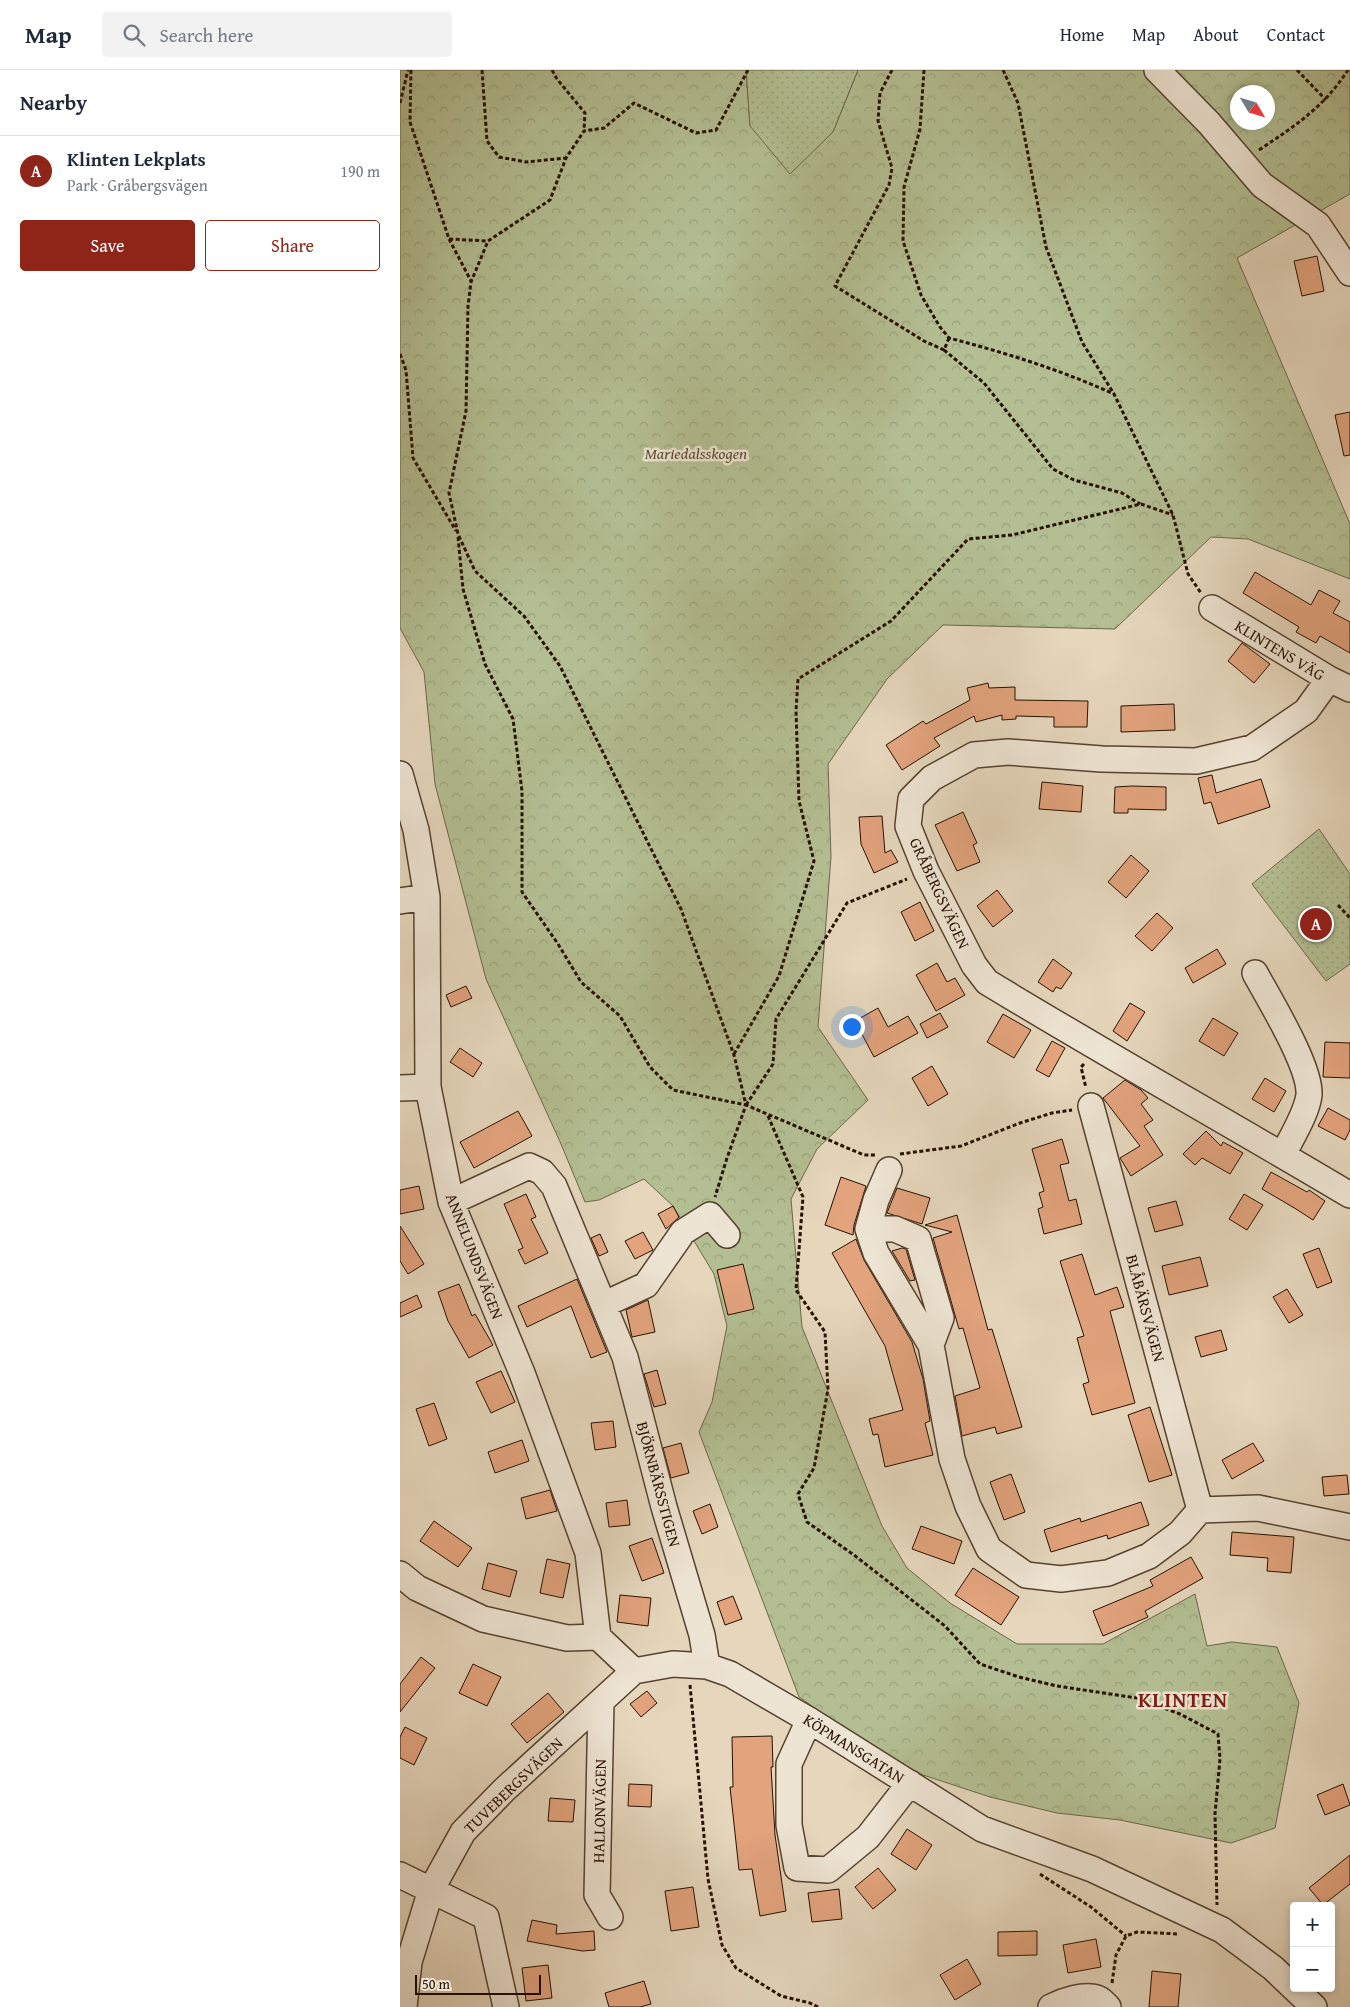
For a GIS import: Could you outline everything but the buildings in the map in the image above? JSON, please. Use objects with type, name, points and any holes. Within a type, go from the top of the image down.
[{"type":"street","points":[[1157,70],[1209,123],[1262,185],[1318,225],[1350,273]]},
{"type":"street","name":"KLINTENS VÄG","points":[[1212,608],[1340,684]]},
{"type":"street","name":"GRÅBERGSVÄGEN","points":[[1340,684],[1306,711],[1252,748],[1196,762],[1102,759],[1008,752],[974,756],[932,778],[911,798],[908,826],[926,871],[974,965],[987,982],[1100,1051],[1350,1195]]},
{"type":"street","name":"ANNELUNDSVÄGEN","points":[[400,774],[416,830],[427,897],[428,1087],[451,1202],[522,1373],[588,1553],[598,1637]]},
{"type":"street","points":[[400,901],[427,897]]},
{"type":"street","points":[[1255,973],[1284,1025],[1300,1061],[1309,1095],[1283,1155]]},
{"type":"street","points":[[400,1088],[428,1087]]},
{"type":"street","name":"BLÅBÄRSVÄGEN","points":[[1091,1106],[1200,1510]]},
{"type":"street","points":[[884,1162],[868,1229],[876,1253],[931,1345],[933,1364],[952,1458],[968,1506],[989,1549],[1026,1574],[1061,1579],[1108,1573],[1148,1556],[1180,1533],[1200,1510],[1258,1508],[1350,1527]]},
{"type":"street","name":"BJÖRNBÄRSSTIGEN","points":[[451,1202],[529,1166],[542,1172],[554,1186],[591,1277],[605,1304],[625,1356],[664,1507],[702,1635],[698,1666]]},
{"type":"street","points":[[605,1304],[646,1285],[683,1232],[710,1215],[727,1235]]},
{"type":"street","points":[[868,1229],[895,1230],[918,1239],[941,1318],[931,1345]]},
{"type":"street","points":[[400,1574],[417,1588],[483,1618],[567,1638],[598,1637],[634,1670]]},
{"type":"street","name":"KÖPMANSGATAN","points":[[634,1670],[673,1664],[698,1666],[730,1674],[809,1720],[982,1829],[1092,1869],[1222,1930],[1273,1968],[1290,1984]]},
{"type":"street","name":"TUVEBERGSVÄGEN","points":[[404,2007],[409,1962],[431,1890],[463,1832],[504,1790],[634,1670]]},
{"type":"street","name":"HALLONVÄGEN","points":[[601,1702],[597,1895],[610,1917]]},
{"type":"street","points":[[809,1720],[789,1764],[789,1825],[797,1868],[828,1870],[868,1837],[910,1783]]},
{"type":"street","points":[[400,1875],[486,1917],[506,2007]]},
{"type":"street","name":"KÖPMANSGATAN","points":[[1298,1992],[1314,2007]]},
{"type":"street","points":[[1051,2007],[1058,2003],[1084,1997],[1099,1999],[1108,2006]]},
{"type":"path","points":[[400,103],[410,70]]},
{"type":"path","points":[[410,70],[410,122],[449,239],[471,282]]},
{"type":"path","points":[[482,70],[487,141],[499,157],[526,162],[566,158]]},
{"type":"path","points":[[552,70],[557,79],[585,113],[584,131],[566,158],[550,200],[488,241],[471,282],[468,306],[466,411],[449,493],[458,534],[463,589],[485,664],[513,718],[522,791],[522,892],[558,944],[581,982],[620,1016],[650,1067],[673,1090],[746,1105],[884,1162],[895,1155],[961,1146],[1020,1123],[1052,1113],[1091,1106],[1081,1066],[1100,1051]]},
{"type":"path","points":[[584,131],[604,128],[634,103],[696,133],[716,130],[748,70]]},
{"type":"path","points":[[892,70],[880,93],[878,121],[892,168],[889,185],[835,286],[924,341],[944,350],[984,383],[1053,469],[1074,480],[1122,493],[1141,504],[1173,515]]},
{"type":"path","points":[[924,70],[920,130],[904,187],[903,241],[921,295],[940,327],[949,338],[1040,364],[1074,376],[1114,394]]},
{"type":"path","points":[[1003,70],[1018,103],[1046,247],[1082,342],[1114,394],[1173,515],[1188,574],[1212,608]]},
{"type":"path","points":[[1297,70],[1326,100]]},
{"type":"path","points":[[1242,162],[1326,100],[1348,70]]},
{"type":"path","points":[[449,239],[488,241]]},
{"type":"path","points":[[944,350],[949,338]]},
{"type":"path","points":[[400,354],[406,370],[414,458],[458,534],[475,571],[524,616],[560,666],[680,909],[734,1055],[746,1105]]},
{"type":"path","points":[[734,1055],[779,976],[814,861],[799,801],[796,710],[798,679],[891,621],[968,539],[1012,534],[1141,504]]},
{"type":"path","points":[[710,1215],[727,1158],[746,1105],[774,1064],[776,1019],[846,903],[926,871]]},
{"type":"path","points":[[1338,906],[1350,918]]},
{"type":"path","points":[[698,1666],[708,1879],[722,1945],[736,1968],[781,1996],[810,2003],[818,2007]]},
{"type":"path","points":[[1039,1873],[1091,1907],[1126,1936]]},
{"type":"path","points":[[1108,2006],[1116,1955],[1126,1936],[1137,1932],[1183,1934]]},
{"type":"green space","name":"Mariedalsskogen","points":[[400,70],[746,70],[750,126],[833,132],[858,70],[1350,70],[1350,194],[1237,258],[1350,524],[1350,579],[1248,539],[1211,537],[1115,629],[943,625],[887,679],[828,764],[831,857],[818,1027],[868,1100],[817,1149],[791,1199],[802,1327],[882,1526],[907,1568],[950,1603],[1017,1644],[1103,1644],[1195,1594],[1207,1646],[1232,1642],[1277,1647],[1299,1703],[1275,1828],[1231,1843],[1120,1820],[1057,1813],[990,1797],[911,1771],[861,1740],[799,1697],[699,1432],[712,1402],[727,1326],[714,1274],[673,1206],[644,1179],[599,1200],[585,1202],[561,1144],[486,979],[435,784],[424,672],[400,628]]},
{"type":"green space","points":[[746,70],[858,70],[833,132],[790,174],[750,126]]},
{"type":"green space","points":[[1319,829],[1350,874],[1350,964],[1326,981],[1252,884]]},
{"type":"place","name":"Klinten Lekplats","points":[[1316,924]]},
{"type":"district","name":"KLINTEN","points":[[1183,1699]]}]
